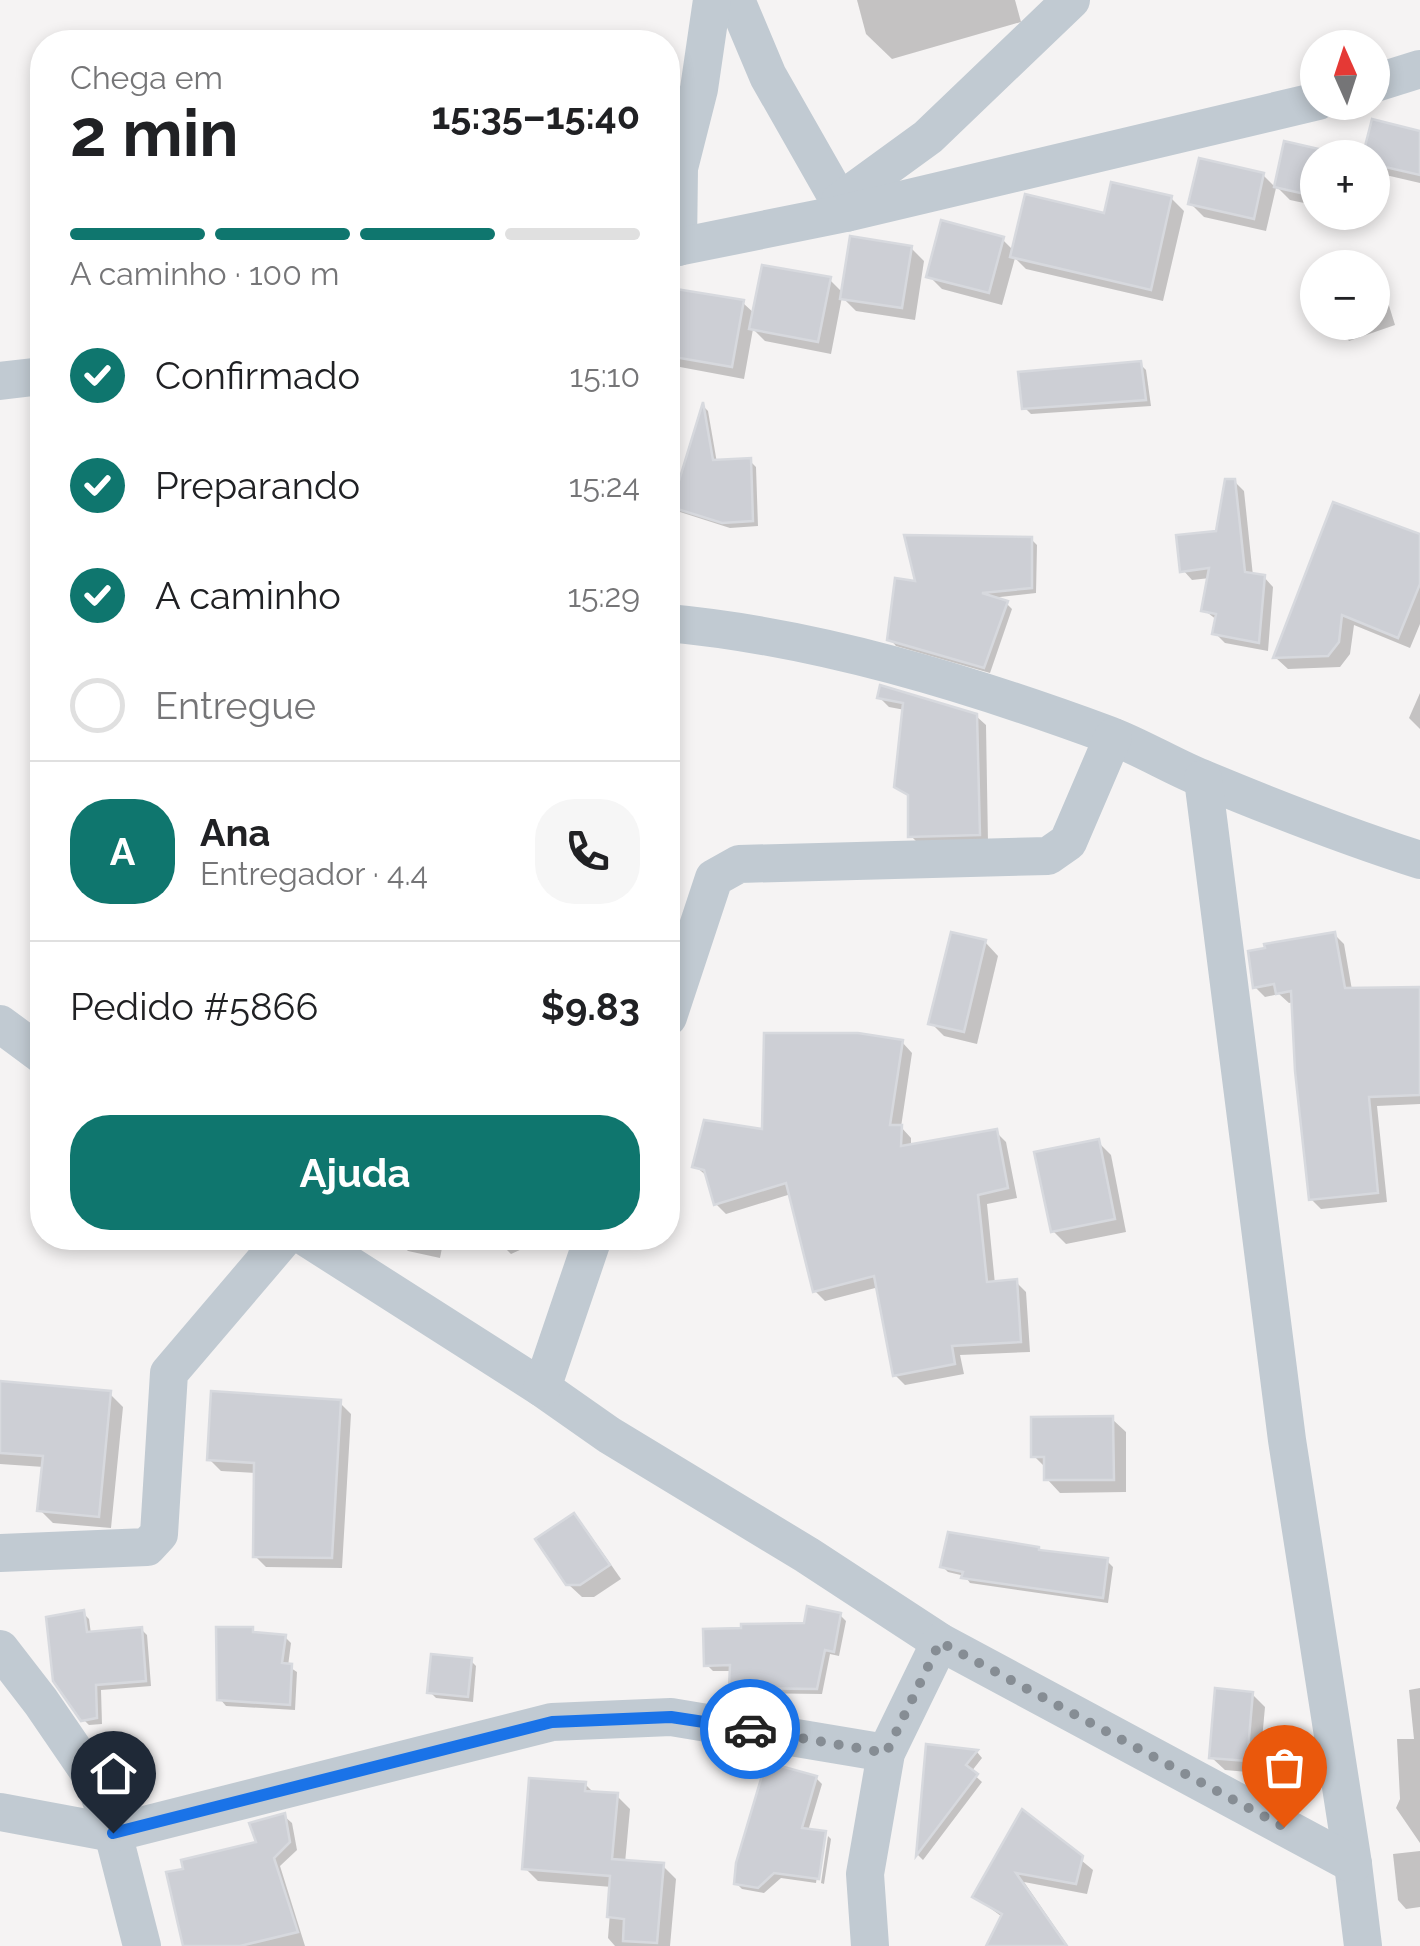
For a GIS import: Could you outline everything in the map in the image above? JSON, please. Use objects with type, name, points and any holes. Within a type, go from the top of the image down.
[{"type":"street","points":[[680,164],[699,89],[712,0]]},
{"type":"street","points":[[736,0],[768,76],[843,207]]},
{"type":"street","points":[[843,207],[928,137],[1071,0]]},
{"type":"street","points":[[1390,78],[1420,68]]},
{"type":"street","points":[[680,246],[1300,105]]},
{"type":"street","points":[[0,382],[30,378]]},
{"type":"street","points":[[680,624],[722,628],[858,657],[968,687],[1114,737],[1204,779],[1420,860]]},
{"type":"street","points":[[680,981],[714,878],[739,864],[1048,856],[1068,842],[1114,737]]},
{"type":"street","points":[[1204,779],[1287,1440],[1354,1864],[1363,1946]]},
{"type":"street","points":[[0,1024],[30,1046]]},
{"type":"street","points":[[0,1553],[147,1547],[158,1534],[169,1373],[274,1250]]},
{"type":"street","points":[[333,1250],[609,1436],[940,1642],[1354,1864]]},
{"type":"street","points":[[542,1388],[588,1250]]},
{"type":"street","points":[[870,1946],[865,1874],[886,1753],[940,1642]]},
{"type":"street","points":[[0,1649],[93,1778],[113,1833],[142,1946]]},
{"type":"street","points":[[0,1812],[113,1833],[552,1722],[671,1717],[886,1753]]},
{"type":"building","points":[[1372,120],[1420,131],[1420,175],[1390,168],[1390,140],[1367,140]]},
{"type":"building","points":[[1284,141],[1300,145],[1300,193],[1274,187]]},
{"type":"building","points":[[1199,158],[1264,173],[1254,219],[1188,204]]},
{"type":"building","points":[[1111,182],[1172,196],[1151,290],[1010,257],[1025,194],[1104,213]]},
{"type":"building","points":[[941,220],[1004,237],[989,293],[926,277]]},
{"type":"building","points":[[850,236],[912,246],[902,308],[840,299]]},
{"type":"building","points":[[762,265],[831,277],[818,342],[749,329]]},
{"type":"building","points":[[680,290],[744,300],[732,367],[680,358]]},
{"type":"building","points":[[1141,361],[1146,400],[1022,409],[1018,372]]},
{"type":"building","points":[[703,402],[713,460],[751,458],[753,521],[722,523],[680,510],[680,477]]},
{"type":"building","points":[[1225,479],[1235,479],[1245,572],[1265,575],[1259,643],[1212,634],[1216,614],[1201,611],[1209,568],[1180,572],[1176,535],[1216,531]]},
{"type":"building","points":[[1333,502],[1420,534],[1420,584],[1398,638],[1342,615],[1339,642],[1328,656],[1273,658]]},
{"type":"building","points":[[904,535],[1032,537],[1032,588],[982,593],[1008,601],[984,668],[887,640],[895,578],[915,581]]},
{"type":"building","points":[[880,685],[977,714],[980,835],[908,837],[908,795],[894,787],[903,703],[877,698]]},
{"type":"building","points":[[951,932],[986,940],[964,1032],[928,1024]]},
{"type":"building","points":[[1335,932],[1345,988],[1420,987],[1420,1095],[1369,1097],[1378,1193],[1309,1200],[1291,991],[1276,994],[1274,984],[1253,988],[1248,951],[1265,948],[1264,944]]},
{"type":"building","points":[[764,1033],[858,1033],[903,1040],[890,1125],[902,1125],[901,1146],[997,1129],[1008,1188],[978,1195],[987,1282],[1017,1279],[1021,1342],[952,1346],[955,1364],[893,1376],[874,1276],[813,1292],[786,1183],[714,1205],[704,1170],[692,1167],[704,1120],[762,1129]]},
{"type":"building","points":[[1099,1139],[1115,1219],[1051,1232],[1034,1152]]},
{"type":"building","points":[[0,1381],[111,1391],[99,1517],[37,1511],[43,1456],[0,1453]]},
{"type":"building","points":[[211,1391],[341,1400],[332,1558],[253,1557],[254,1463],[207,1460]]},
{"type":"building","points":[[1113,1416],[1114,1480],[1044,1480],[1044,1457],[1031,1457],[1031,1417]]},
{"type":"building","points":[[574,1513],[610,1565],[580,1585],[566,1585],[535,1539]]},
{"type":"building","points":[[948,1532],[1039,1550],[1108,1558],[1103,1598],[961,1578],[963,1572],[940,1567]]},
{"type":"building","points":[[807,1606],[841,1613],[834,1652],[825,1650],[817,1689],[729,1688],[730,1665],[704,1666],[703,1629],[804,1623]]},
{"type":"building","points":[[84,1610],[87,1632],[142,1627],[146,1681],[96,1685],[97,1718],[81,1721],[53,1681],[46,1617]]},
{"type":"building","points":[[216,1627],[253,1627],[253,1632],[286,1635],[282,1663],[292,1664],[290,1705],[217,1700]]},
{"type":"building","points":[[431,1654],[472,1658],[468,1697],[427,1693]]},
{"type":"building","points":[[1215,1688],[1253,1692],[1247,1761],[1209,1758]]},
{"type":"building","points":[[926,1744],[978,1750],[966,1765],[978,1774],[916,1856]]},
{"type":"building","points":[[766,1762],[817,1776],[802,1828],[826,1831],[819,1879],[774,1873],[758,1888],[734,1884],[736,1863]]},
{"type":"building","points":[[529,1778],[586,1782],[585,1791],[618,1793],[612,1859],[664,1863],[657,1943],[623,1941],[624,1919],[607,1917],[610,1876],[522,1869]]},
{"type":"building","points":[[1022,1809],[1083,1856],[1076,1884],[1016,1873],[1067,1946],[986,1946],[1002,1914],[972,1897]]},
{"type":"building","points":[[285,1813],[290,1842],[274,1858],[298,1932],[240,1946],[183,1946],[166,1872],[183,1869],[181,1860],[256,1842],[249,1823]]},
{"type":"way so far","points":[[750,1729],[886,1753],[940,1642],[1284,1827]]},
{"type":"route","points":[[113,1833],[552,1722],[671,1717],[750,1729]]}]
